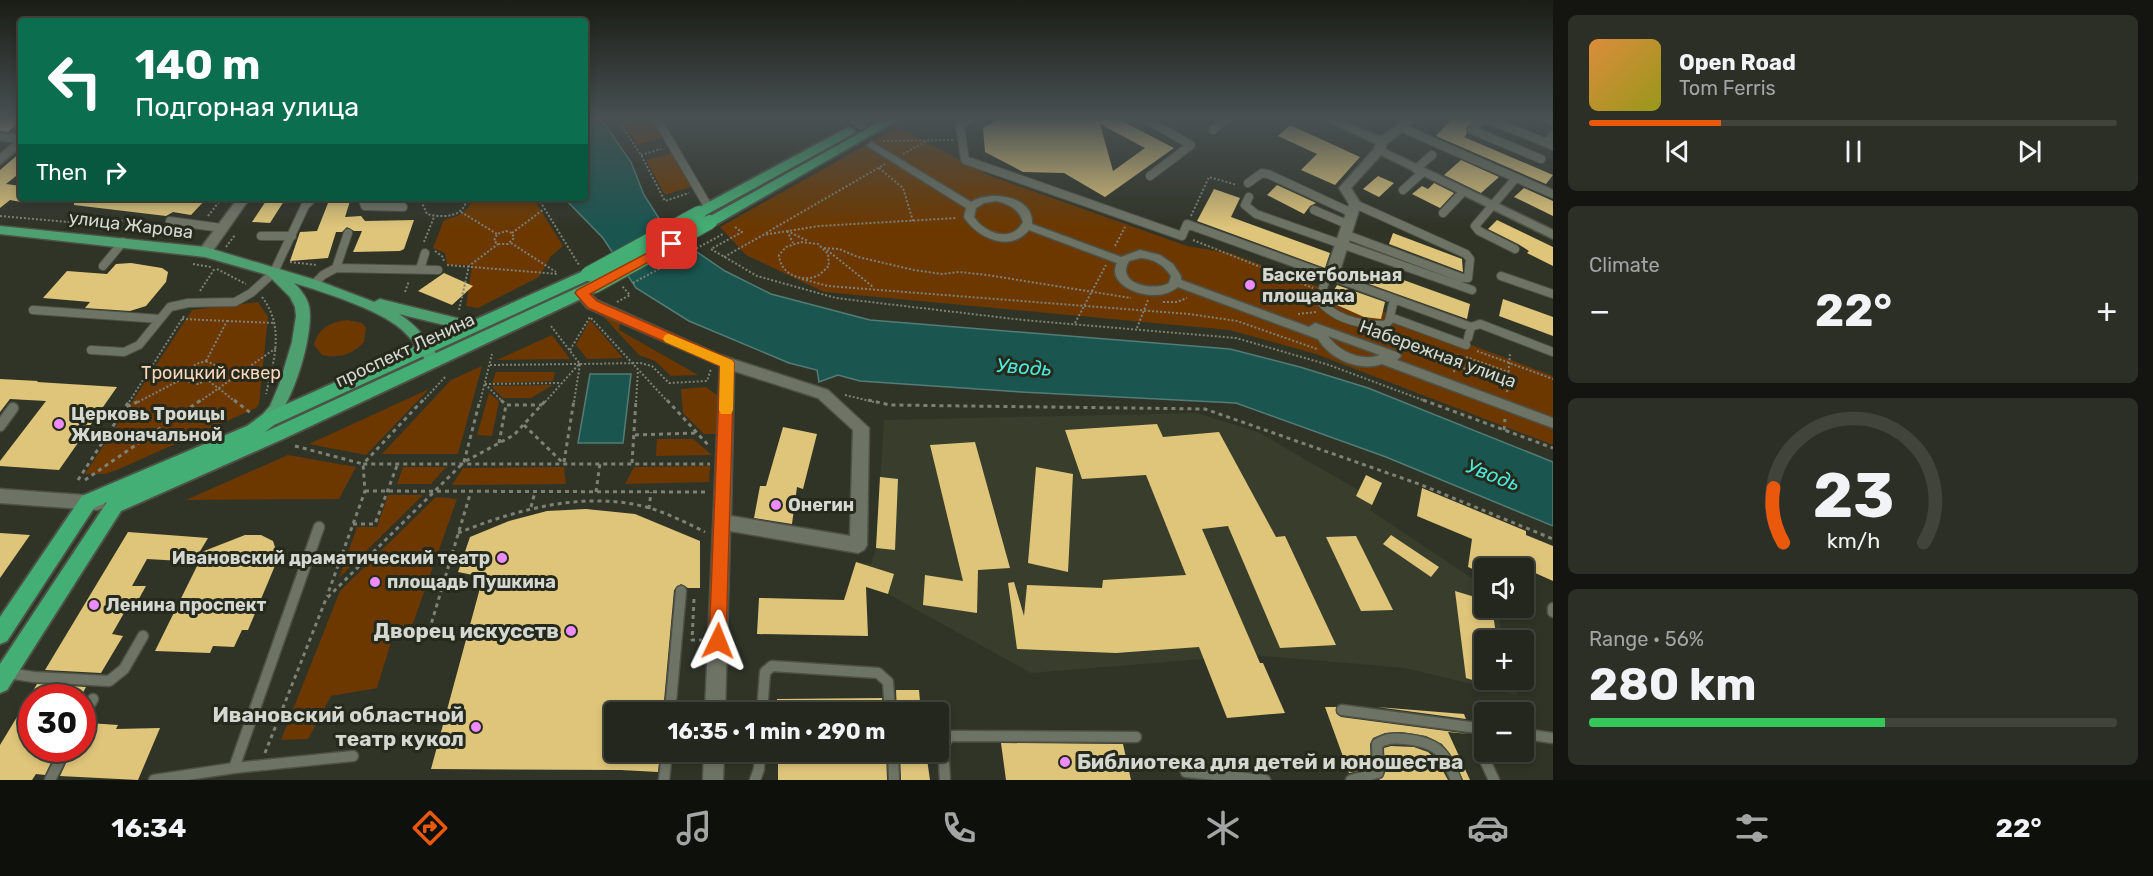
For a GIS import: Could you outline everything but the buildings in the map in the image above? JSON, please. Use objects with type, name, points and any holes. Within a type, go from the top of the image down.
[{"type":"highway","name":"проспект Ленина","points":[[706,214],[804,155]]},
{"type":"highway","name":"проспект Ленина","points":[[115,505],[586,280],[706,214],[820,155]]},
{"type":"highway","name":"проспект Ленина","points":[[88,502],[253,422],[268,420],[430,355],[473,327],[586,280]]},
{"type":"highway","points":[[0,634],[88,502]]},
{"type":"highway","points":[[3,678],[115,505]]},
{"type":"main road","name":"улица Жарова","points":[[0,230],[205,252],[273,273]]},
{"type":"main road","points":[[273,273],[314,284],[387,313],[406,325],[430,355]]},
{"type":"main road","points":[[253,422],[273,415],[301,334],[301,304],[293,290],[273,273]]},
{"type":"main road","points":[[350,297],[473,327]]},
{"type":"street","points":[[895,155],[972,209],[978,230],[996,237],[1016,236],[1028,226]]},
{"type":"street","points":[[1331,277],[1349,224],[1345,188],[1372,155]]},
{"type":"street","points":[[1395,155],[1419,171],[1553,235]]},
{"type":"street","points":[[972,209],[996,198],[1016,204],[1028,217],[1028,226]]},
{"type":"street","points":[[205,252],[242,201]]},
{"type":"street","points":[[1028,226],[1122,261],[1134,255],[1152,256],[1168,264],[1176,279],[1171,288],[1163,292],[1135,288],[1123,278],[1120,272],[1122,261]]},
{"type":"street","name":"Набережная улица","points":[[1176,279],[1323,333],[1326,345],[1332,350],[1375,363],[1383,356]]},
{"type":"street","points":[[586,280],[592,304],[727,363],[823,394],[861,428],[858,545],[717,529]]},
{"type":"street","name":"Набережная улица","points":[[1383,356],[1454,378],[1553,415]]},
{"type":"street","name":"Набережная улица","points":[[1383,356],[1553,423]]},
{"type":"street","points":[[715,702],[717,529],[724,464],[727,363]]},
{"type":"street","points":[[0,496],[115,505]]},
{"type":"street","points":[[712,780],[713,762]]},
{"type":"lane","points":[[676,155],[706,214]]},
{"type":"lane","points":[[964,155],[965,160],[1182,236],[1187,224],[1471,327],[1480,324],[1553,352]]},
{"type":"lane","points":[[1150,176],[1177,155]]},
{"type":"lane","points":[[1403,190],[1432,155]]},
{"type":"lane","points":[[1463,155],[1553,194]]},
{"type":"lane","points":[[1532,155],[1541,159]]},
{"type":"lane","points":[[1245,185],[1262,173],[1268,174],[1349,224],[1472,290]]},
{"type":"lane","points":[[1515,179],[1475,226],[1479,231],[1515,249]]},
{"type":"lane","points":[[1443,213],[1463,192]]},
{"type":"lane","points":[[1249,197],[1245,205],[1251,211],[1349,224],[1466,254],[1470,259],[1470,275],[1468,278],[1462,278],[1349,224],[1314,210]]},
{"type":"lane","points":[[91,350],[124,352],[139,345],[170,307],[177,304],[232,302],[244,298],[273,273],[305,206],[310,201]]},
{"type":"lane","points":[[363,201],[365,206],[403,207]]},
{"type":"lane","points":[[170,221],[222,228]]},
{"type":"lane","points":[[336,268],[348,233]]},
{"type":"lane","points":[[261,236],[292,236]]},
{"type":"lane","points":[[103,266],[123,242]]},
{"type":"lane","points":[[420,269],[425,253]]},
{"type":"lane","points":[[314,284],[323,275],[336,268],[438,270]]},
{"type":"lane","points":[[1501,276],[1553,294]]},
{"type":"lane","points":[[1331,277],[1325,282],[1319,300],[1322,305],[1351,320],[1368,325],[1384,325],[1390,317],[1394,300]]},
{"type":"lane","points":[[33,310],[160,319]]},
{"type":"lane","points":[[1390,317],[1467,342],[1471,327]]},
{"type":"lane","points":[[0,426],[13,408]]},
{"type":"lane","points":[[234,768],[319,527]]},
{"type":"lane","points":[[671,702],[681,591]]},
{"type":"lane","points":[[3,678],[34,677],[109,681],[124,669],[143,636]]},
{"type":"lane","points":[[763,702],[765,672],[772,666],[878,673],[888,682],[889,702]]},
{"type":"lane","points":[[1342,710],[1474,728]]},
{"type":"lane","points":[[1534,735],[1553,738]]},
{"type":"lane","points":[[945,780],[943,746],[951,736],[1136,737]]},
{"type":"lane","points":[[1352,780],[1352,778],[1369,777],[1378,773],[1377,744],[1383,738],[1426,740],[1447,756],[1456,780]]},
{"type":"lane","points":[[154,780],[234,768],[353,756]]},
{"type":"lane","points":[[50,780],[59,762]]},
{"type":"lane","points":[[664,780],[666,762]]},
{"type":"lane","points":[[755,780],[759,762]]},
{"type":"lane","points":[[893,762],[894,780]]},
{"type":"lane","points":[[1486,762],[1494,780]]},
{"type":"lane","points":[[1186,772],[1265,780]]},
{"type":"path","points":[[642,155],[665,201],[695,192]]},
{"type":"path","points":[[724,257],[901,155]]},
{"type":"path","points":[[879,168],[906,193],[906,203],[913,221]]},
{"type":"path","points":[[1187,224],[1209,177],[1245,185]]},
{"type":"path","points":[[426,201],[423,205],[427,214],[447,217],[461,212],[466,201]]},
{"type":"path","points":[[540,201],[586,280]]},
{"type":"path","points":[[498,244],[494,241],[497,234],[512,232],[544,209]]},
{"type":"path","points":[[763,235],[913,221],[972,209]]},
{"type":"path","points":[[461,212],[497,234]]},
{"type":"path","points":[[91,225],[118,220],[159,225]]},
{"type":"path","points":[[1075,324],[1126,225]]},
{"type":"path","points":[[735,226],[742,232],[711,249],[758,276],[836,298],[1075,324],[1236,338],[1289,351],[1553,448]]},
{"type":"path","points":[[787,231],[835,255],[860,281],[876,288]]},
{"type":"path","points":[[787,231],[793,243]]},
{"type":"path","points":[[511,243],[515,236],[512,232]]},
{"type":"path","points":[[619,290],[723,234]]},
{"type":"path","points":[[1182,236],[1321,291]]},
{"type":"path","points":[[810,242],[793,243],[781,251],[778,262],[786,273],[828,286],[1085,304],[1237,321],[1327,353]]},
{"type":"path","points":[[459,311],[470,266],[498,244],[511,243],[558,274]]},
{"type":"path","points":[[824,248],[839,249],[858,257],[933,273],[987,275],[1092,292]]},
{"type":"path","points":[[802,279],[819,275],[829,266],[830,260],[824,248]]},
{"type":"path","points":[[78,480],[223,256]]},
{"type":"path","points":[[184,262],[215,268],[235,277],[254,290],[270,307],[279,334],[265,399]]},
{"type":"path","points":[[616,303],[630,295]]},
{"type":"path","points":[[1137,328],[1148,300]]},
{"type":"path","points":[[1305,313],[1317,312]]},
{"type":"path","points":[[570,350],[590,317],[724,464]]},
{"type":"path","points":[[182,319],[275,323]]},
{"type":"path","points":[[125,408],[185,378],[191,367],[206,361],[227,321]]},
{"type":"path","points":[[551,326],[580,364],[563,463]]},
{"type":"path","points":[[85,480],[276,348]]},
{"type":"path","points":[[1477,351],[1553,379]]},
{"type":"path","points":[[1507,398],[1510,353]]},
{"type":"path","points":[[464,462],[492,354]]},
{"type":"path","points":[[1454,378],[1457,354],[1509,372]]},
{"type":"path","points":[[185,378],[193,384],[208,381],[216,373],[217,366],[206,361]]},
{"type":"path","points":[[490,365],[630,362],[652,366],[669,383],[708,381]]},
{"type":"path","points":[[326,599],[464,462],[514,435],[580,364]]},
{"type":"path","points":[[1455,365],[1508,384]]},
{"type":"path","points":[[632,463],[639,370]]},
{"type":"path","points":[[259,766],[326,599],[365,491],[363,464],[446,375]]},
{"type":"path","points":[[208,381],[253,422]]},
{"type":"path","points":[[485,384],[562,383]]},
{"type":"path","points":[[485,384],[506,405],[542,405]]},
{"type":"path","points":[[845,395],[890,405],[1204,409],[1419,484],[1553,539]]},
{"type":"path","points":[[499,443],[506,405]]},
{"type":"path","points":[[524,424],[563,463]]},
{"type":"path","points":[[634,435],[698,433]]},
{"type":"path","points":[[295,446],[363,464],[464,462],[724,464]]},
{"type":"path","points":[[353,525],[375,524],[398,463]]},
{"type":"path","points":[[596,492],[600,463]]},
{"type":"path","points":[[365,491],[716,492]]},
{"type":"path","points":[[427,638],[471,491]]},
{"type":"path","points":[[531,508],[535,492]]},
{"type":"path","points":[[649,509],[651,492]]},
{"type":"path","points":[[458,533],[517,510],[556,503],[640,506],[717,529]]},
{"type":"path","points":[[694,592],[692,640],[705,640]]},
{"type":"shaded area","points":[[1197,413],[1258,432],[1358,490],[1356,496],[1372,505],[1370,510],[1474,580],[1474,618],[1498,618],[1502,630],[1474,630],[1474,685],[1405,668],[1252,655],[1031,673],[888,594],[850,582],[856,562],[871,564],[876,548],[884,420]]},
{"type":"shaded area","points":[[1496,690],[1516,690],[1517,695]]},
{"type":"green space","points":[[673,155],[691,187],[665,195],[646,160]]},
{"type":"green space","points":[[847,155],[951,155],[988,175],[1187,246],[1230,253],[1553,376],[1553,445],[1316,354],[1229,330],[824,292],[746,255],[720,227]]},
{"type":"green space","points":[[471,201],[535,201],[563,246],[551,256],[539,277],[478,308],[466,306],[472,265],[447,265],[445,253],[433,248],[444,220],[462,213]]},
{"type":"green space","name":"Троицкий сквер","points":[[258,302],[268,317],[259,404],[256,408],[119,469],[105,474],[85,474],[192,310]]},
{"type":"green space","points":[[603,316],[620,323],[619,330],[698,375],[671,376],[655,361],[639,355]]},
{"type":"green space","points":[[347,320],[362,323],[366,328],[364,342],[355,350],[345,354],[322,355],[314,345],[319,334],[331,324]]},
{"type":"green space","points":[[590,320],[623,358],[587,359],[576,345]]},
{"type":"green space","points":[[552,335],[570,359],[497,360]]},
{"type":"green space","points":[[482,366],[458,454],[382,454],[451,380]]},
{"type":"green space","points":[[496,372],[555,372],[553,381],[492,383]]},
{"type":"green space","points":[[553,385],[531,398],[503,398],[491,386]]},
{"type":"green space","points":[[706,387],[722,399],[720,434],[704,434],[683,413],[681,389]]},
{"type":"green space","points":[[429,389],[366,455],[309,444]]},
{"type":"green space","points":[[489,393],[499,401],[492,436],[477,435]]},
{"type":"green space","points":[[657,439],[693,439],[712,455],[656,456]]},
{"type":"green space","points":[[288,455],[356,467],[339,499],[186,500]]},
{"type":"green space","points":[[710,466],[709,482],[625,484],[634,467]]},
{"type":"green space","points":[[403,467],[446,467],[431,484],[397,484]]},
{"type":"green space","points":[[564,467],[566,484],[452,485],[463,468]]},
{"type":"green space","points":[[388,495],[423,495],[339,578],[357,527],[377,527]]},
{"type":"green space","points":[[436,497],[457,499],[411,629],[394,632],[377,688],[331,696],[308,739],[281,740],[340,591]]},
{"type":"water","name":"Уводь","points":[[588,155],[626,155],[644,195],[660,220],[697,252],[725,271],[771,294],[870,320],[1230,349],[1300,367],[1368,388],[1553,462],[1553,526],[1386,457],[1236,403],[860,381],[838,375],[819,382],[817,370],[789,363],[689,321],[636,288],[603,238],[567,201],[588,201]]},
{"type":"water","points":[[590,374],[631,374],[623,443],[578,443]]},
{"type":"slow traffic","points":[[669,339],[727,363],[726,410]]},
{"type":"place","name":"Баскетбольная площадка","points":[[1250,285]]},
{"type":"place","name":"Церковь Троицы Живоначальной","points":[[59,424]]},
{"type":"place","name":"Онегин","points":[[776,505]]},
{"type":"place","name":"Ивановский драматический театр","points":[[502,558]]},
{"type":"place","name":"площадь Пушкина","points":[[375,582]]},
{"type":"place","name":"Ленина проспект","points":[[94,605]]},
{"type":"place","name":"Дворец искусств","points":[[571,631]]},
{"type":"place","name":"Ивановский областной театр кукол","points":[[476,727]]},
{"type":"place","name":"Библиотека для детей и юношества","points":[[1065,762]]},
{"type":"route","points":[[672,244],[581,293],[592,304],[727,363],[718,641]]}]
